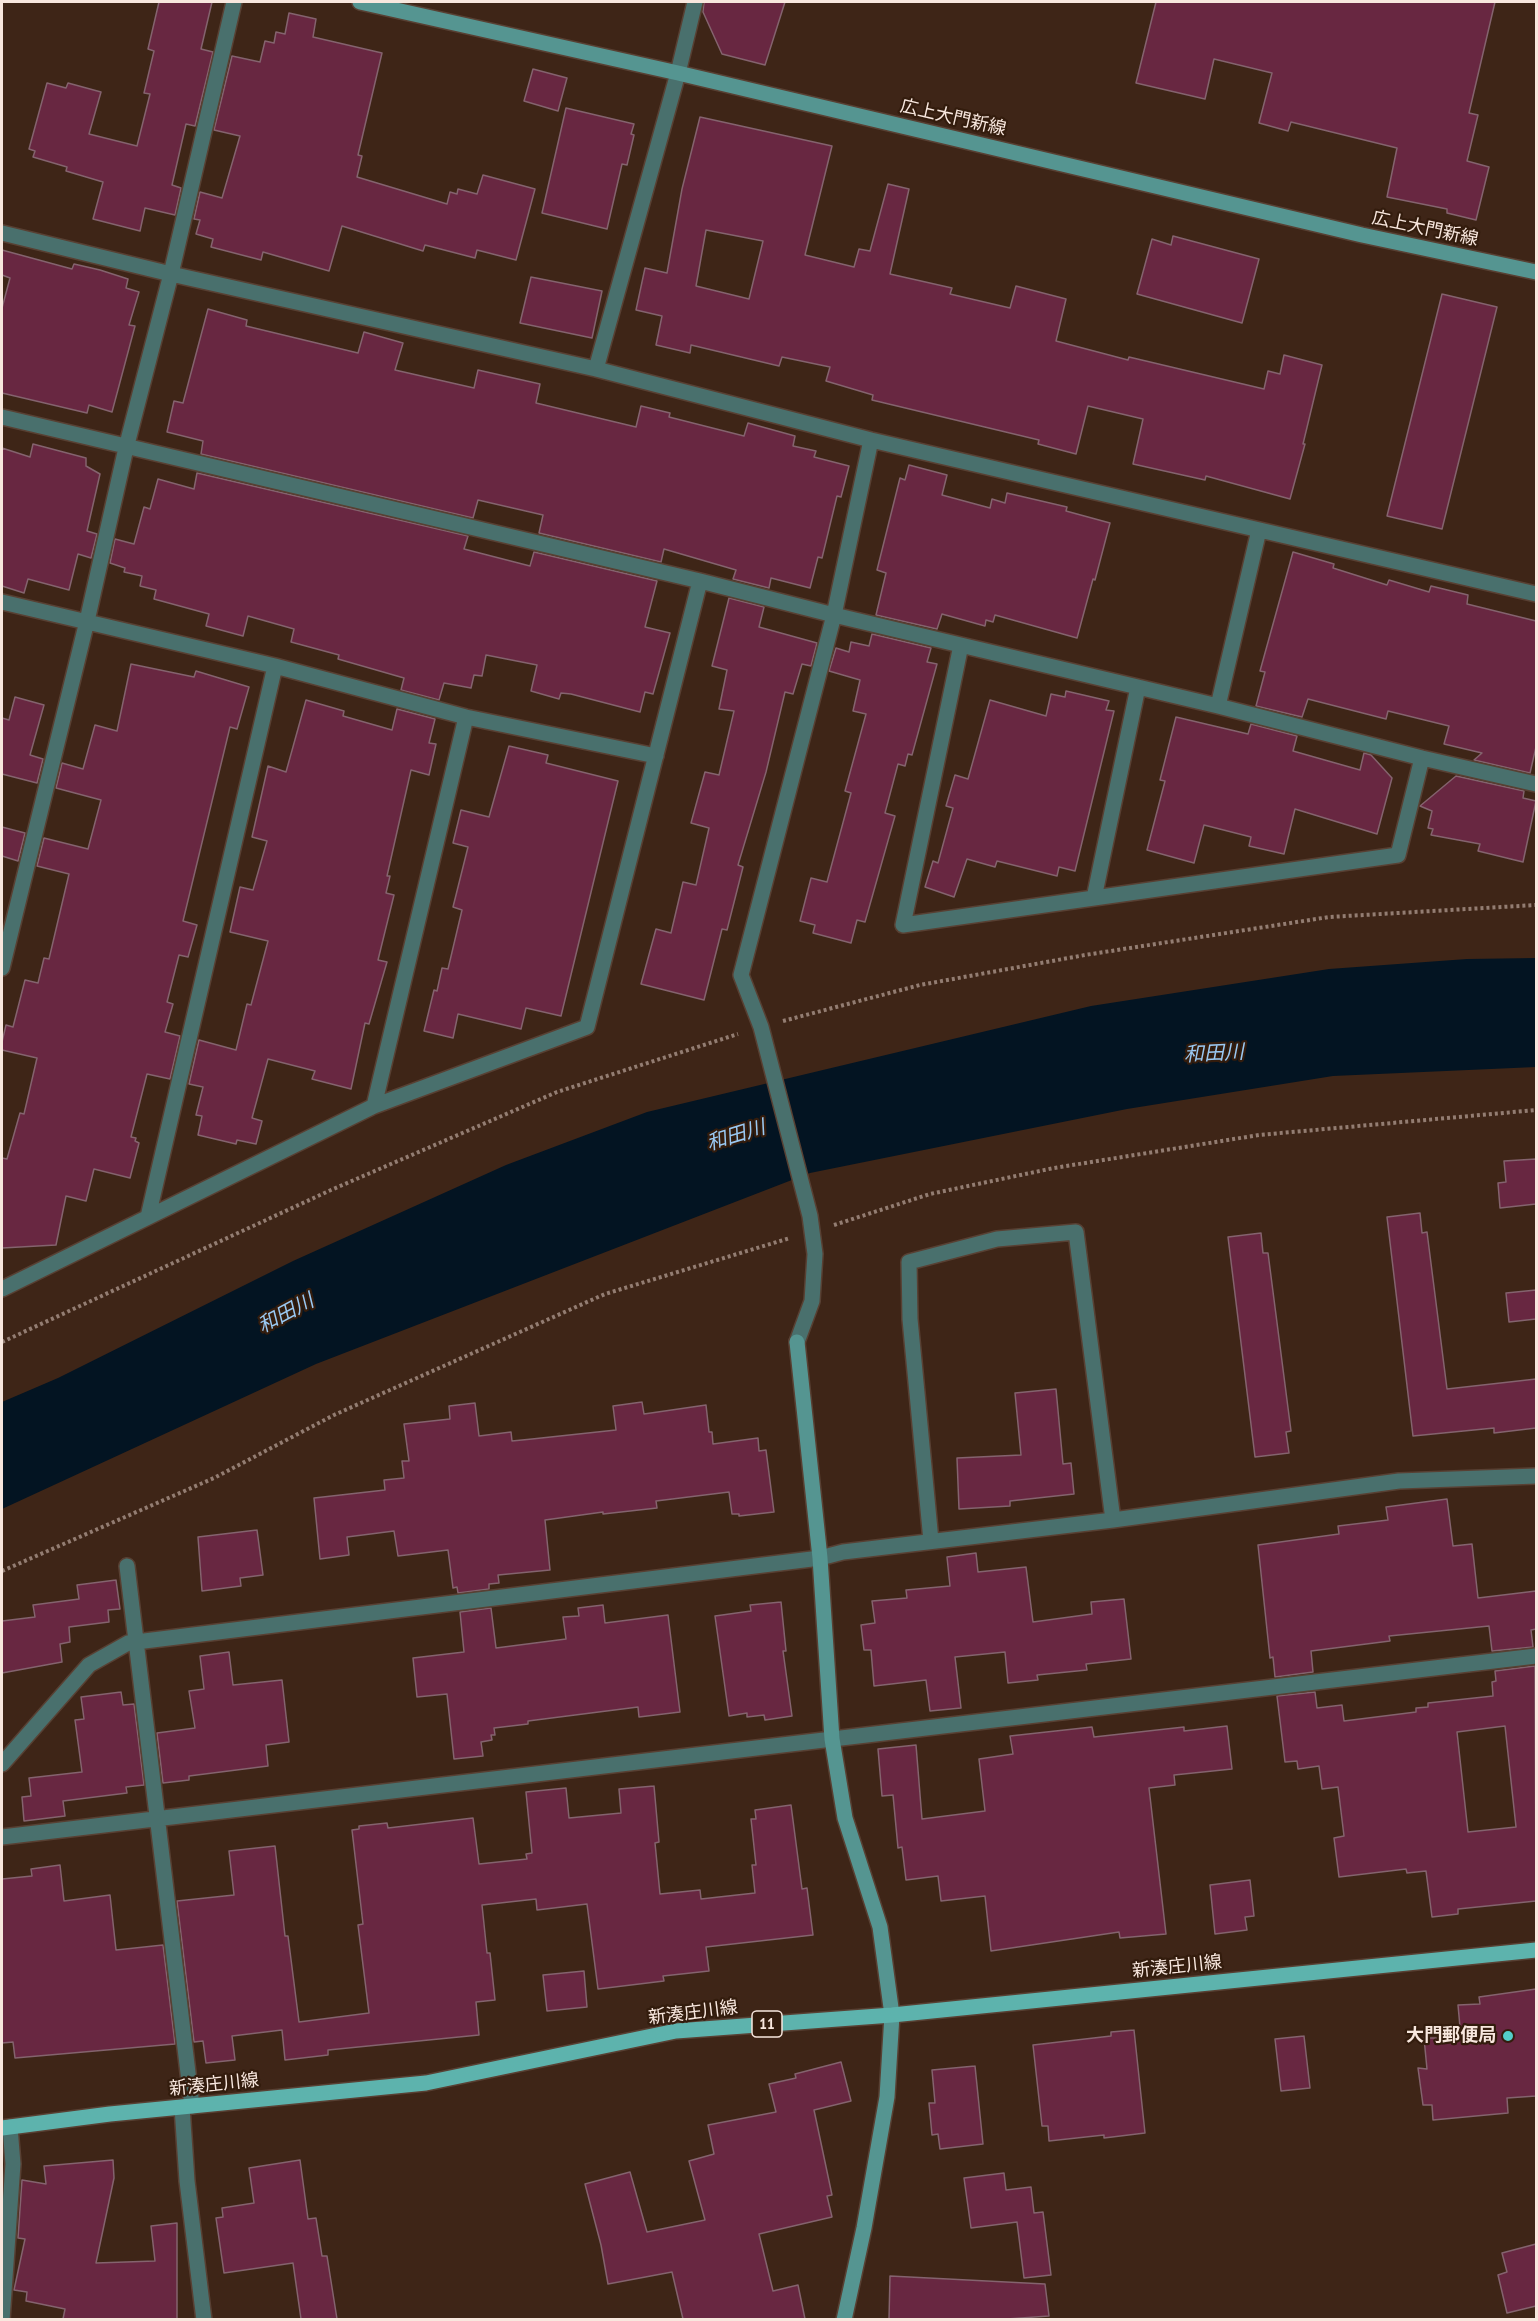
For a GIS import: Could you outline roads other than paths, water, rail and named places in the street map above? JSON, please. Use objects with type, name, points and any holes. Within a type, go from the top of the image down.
[{"type":"main road","name":"広上大門新線","points":[[360,2],[678,73],[1362,235],[1536,272]]},
{"type":"main road","points":[[797,1342],[820,1558],[832,1739],[845,1818],[880,1927],[892,2015],[887,2097],[864,2229],[844,2319]]},
{"type":"main road","name":"新湊庄川線","points":[[6,2128],[426,2083],[676,2031],[892,2015],[1536,1950]]},
{"type":"street","points":[[2,968],[87,621],[126,448],[171,274],[234,2]]},
{"type":"street","points":[[596,369],[678,73],[695,2]]},
{"type":"street","points":[[2,233],[171,274],[596,369],[871,440],[1536,594]]},
{"type":"street","points":[[2,417],[126,448],[700,581],[1536,784]]},
{"type":"street","points":[[797,1342],[812,1301],[815,1254],[810,1216],[761,1027],[741,975],[834,615],[871,440]]},
{"type":"street","points":[[1218,706],[1259,530]]},
{"type":"street","points":[[2,1290],[374,1106],[587,1027],[700,581]]},
{"type":"street","points":[[2,602],[275,666],[466,717],[656,756]]},
{"type":"street","points":[[961,645],[903,925],[1398,855],[1422,758]]},
{"type":"street","points":[[148,1217],[275,666]]},
{"type":"street","points":[[1094,898],[1138,687]]},
{"type":"street","points":[[374,1106],[466,717]]},
{"type":"street","points":[[931,1541],[910,1318],[909,1262],[997,1239],[1076,1232],[1113,1520]]},
{"type":"street","points":[[2,1764],[89,1665],[128,1643],[820,1558],[843,1552],[1113,1520],[1399,1481],[1536,1476]]},
{"type":"street","points":[[127,1566],[158,1819],[187,2107],[187,2181],[204,2319]]},
{"type":"street","points":[[2,1837],[1536,1656]]},
{"type":"street","points":[[2,2319],[13,2164],[6,2128]]},
{"type":"water","name":"和田川","points":[[1536,958],[1536,1067],[1333,1076],[1127,1109],[810,1173],[316,1364],[2,1509],[2,1402],[58,1378],[293,1261],[506,1165],[647,1112],[1091,1006],[1329,969],[1467,959]]},
{"type":"place","name":"大門郵便局","points":[[1508,2036]]}]
